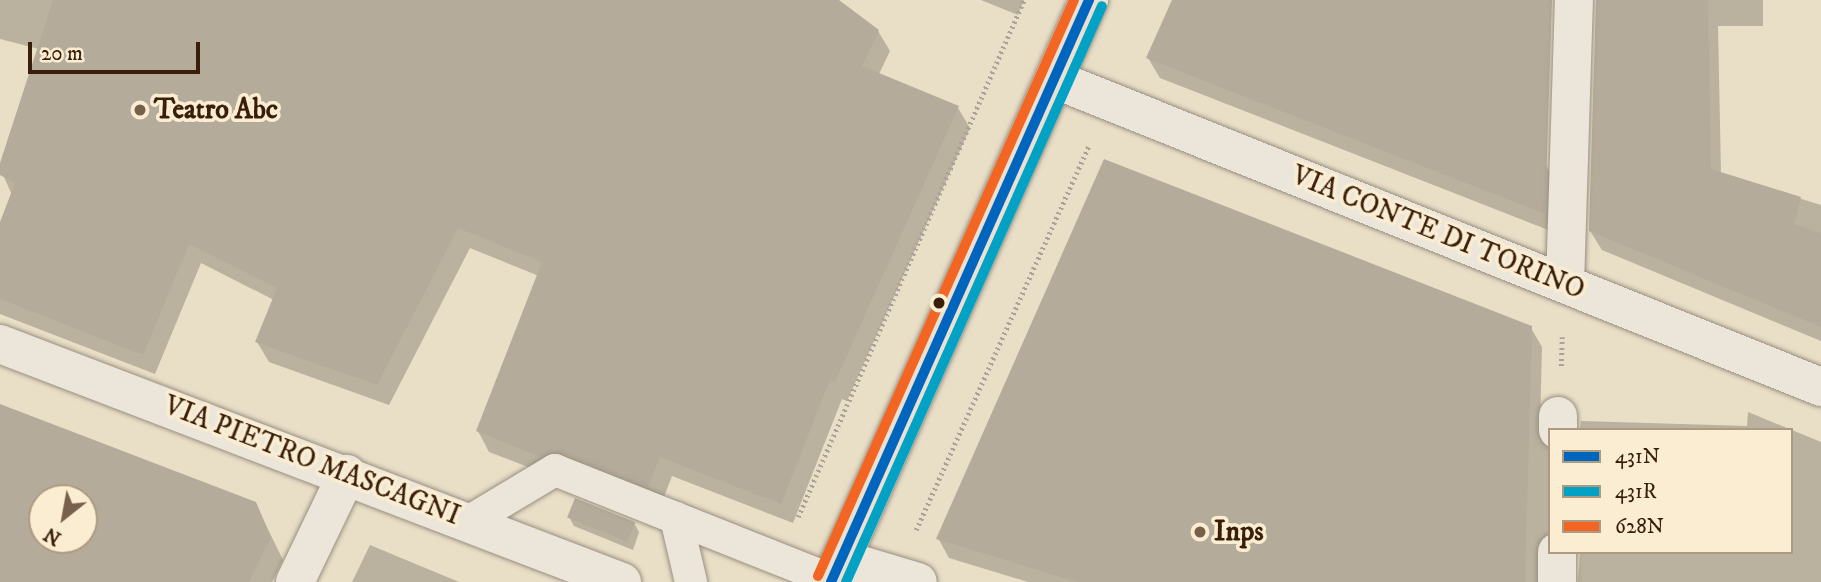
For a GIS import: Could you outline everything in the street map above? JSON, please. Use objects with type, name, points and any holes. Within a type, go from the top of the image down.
[{"type":"main road","points":[[834,574],[1089,0]]},
{"type":"street","points":[[1565,284],[1574,0]]},
{"type":"street","name":"VIA CONTE DI TORINO","points":[[1054,79],[1821,387]]},
{"type":"street","name":"VIA PIETRO MASCAGNI","points":[[0,344],[470,521],[622,582]]},
{"type":"street","points":[[295,582],[347,474]]},
{"type":"street","points":[[1557,582],[1558,554]]},
{"type":"street","points":[[834,574],[907,579]]},
{"type":"lane","points":[[470,521],[555,470],[779,559],[834,574]]},
{"type":"lane","points":[[676,518],[691,582]]},
{"type":"path","points":[[779,559],[1024,0]]},
{"type":"path","points":[[907,579],[1109,101]]},
{"type":"path","points":[[1558,423],[1565,284]]},
{"type":"building","points":[[53,0],[839,0],[879,30],[862,66],[959,106],[835,382],[830,380],[781,504],[660,457],[648,487],[562,453],[541,457],[476,431],[542,262],[458,228],[377,385],[255,342],[277,288],[189,244],[143,355],[0,299],[0,222],[15,183],[0,175],[0,163]]},
{"type":"building","points":[[1172,0],[1552,0],[1545,214],[1146,58]]},
{"type":"building","points":[[1596,0],[1708,0],[1711,169],[1801,197],[1794,224],[1821,233],[1821,327],[1589,231]]},
{"type":"building","points":[[1104,159],[1532,326],[1525,582],[1078,582],[936,539]]},
{"type":"building","points":[[0,404],[256,502],[271,537],[249,582],[0,582]]},
{"type":"building","points":[[575,498],[635,522],[627,542],[567,517]]},
{"type":"transit line","name":"628N","points":[[818,576],[1074,0]]},
{"type":"transit line","name":"431N","points":[[831,582],[1089,0]]},
{"type":"transit line","name":"431R","points":[[846,582],[1102,6]]},
{"type":"place","name":"Teatro Abc","points":[[140,110]]},
{"type":"place","name":"Inps","points":[[1200,532]]}]
